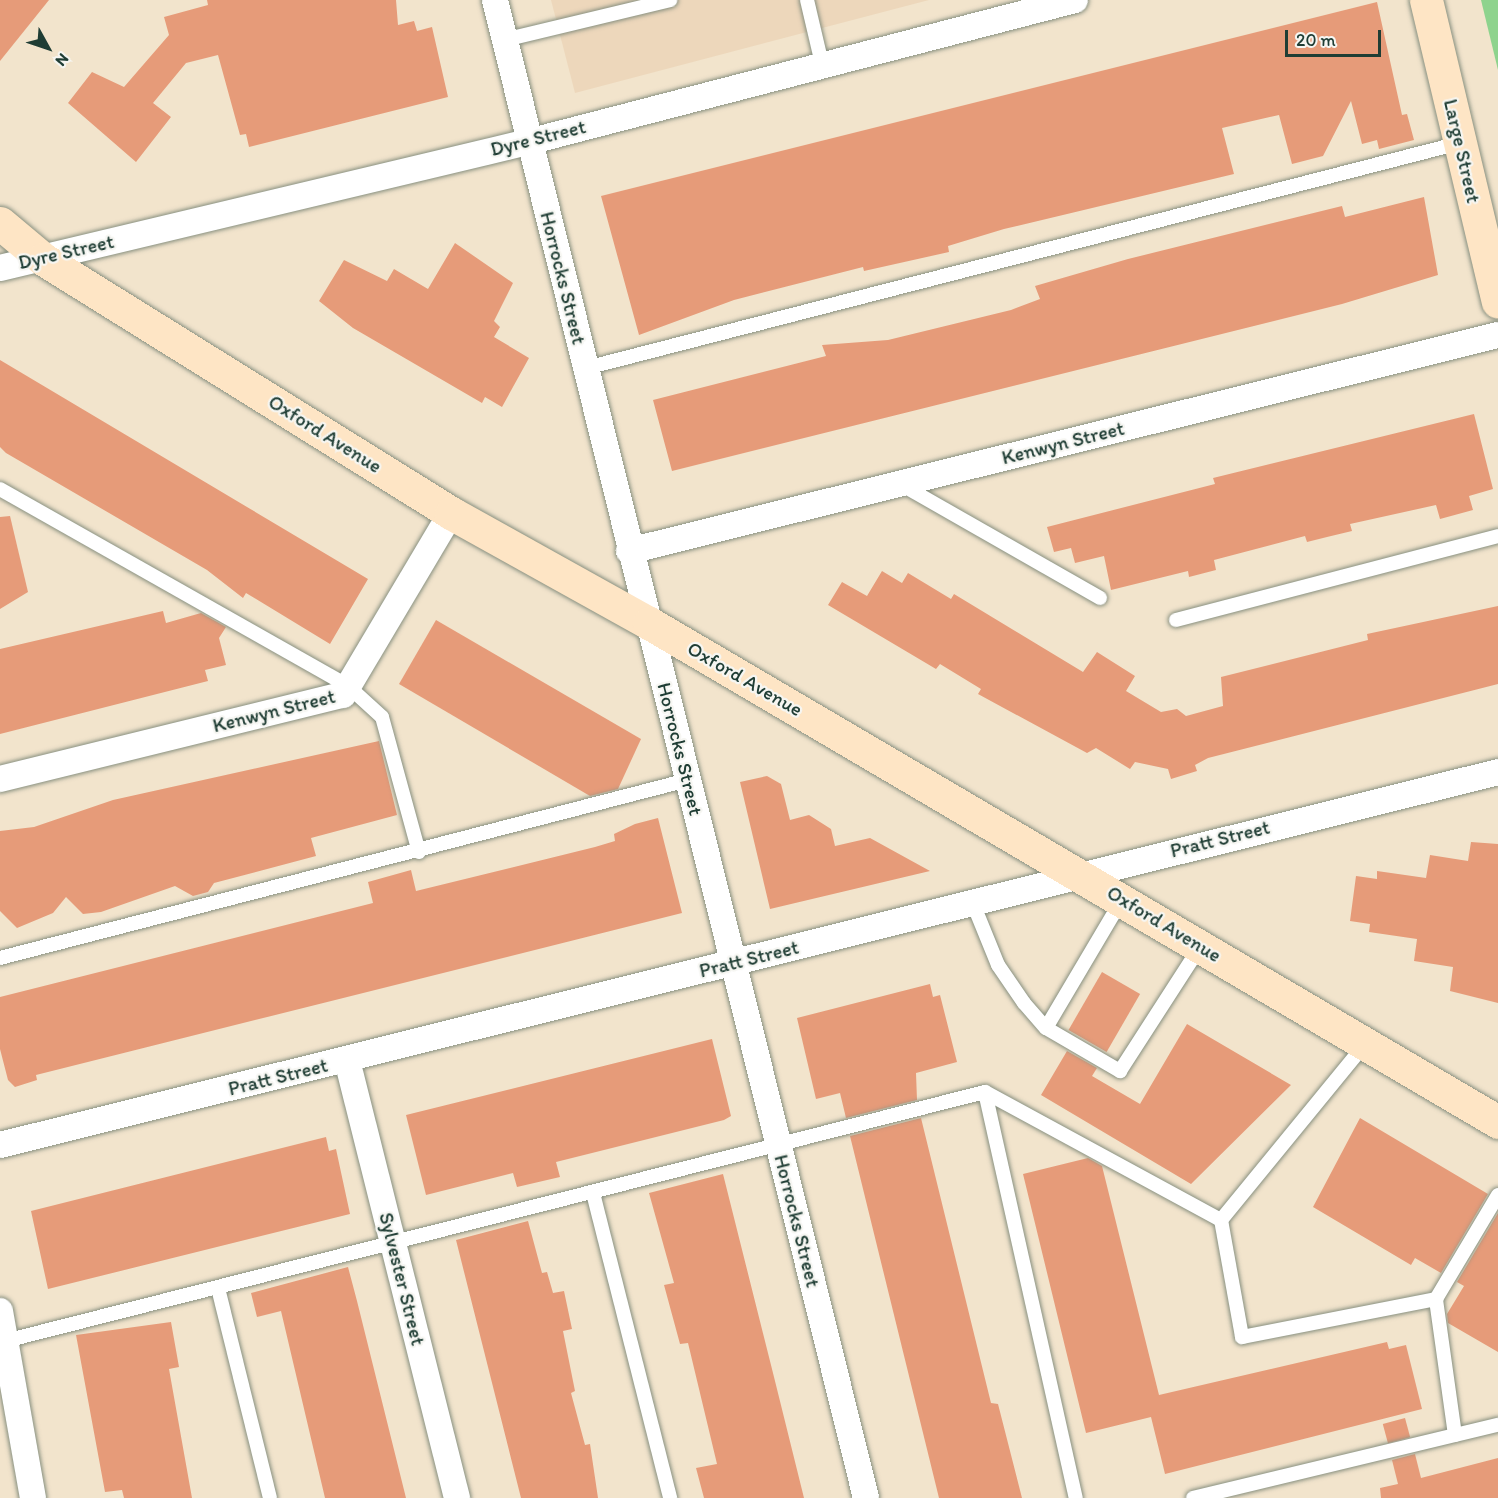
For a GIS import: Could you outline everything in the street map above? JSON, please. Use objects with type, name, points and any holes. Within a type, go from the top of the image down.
[{"type":"street","name":"Horrocks Street","points":[[495,0],[629,551],[649,623],[866,1498]]},
{"type":"street","name":"Dyre Street","points":[[0,268],[528,142],[1075,0]]},
{"type":"street","name":"Large Street","points":[[1426,0],[1498,302]]},
{"type":"street","name":"Oxford Avenue","points":[[0,223],[43,258],[451,513],[649,623],[1498,1122]]},
{"type":"street","name":"Kenwyn Street","points":[[629,551],[1498,335]]},
{"type":"street","name":"Kenwyn Street","points":[[0,779],[343,695],[451,513]]},
{"type":"street","name":"Pratt Street","points":[[0,1145],[347,1060],[1079,874],[1498,772]]},
{"type":"street","name":"Sylvester Street","points":[[347,1060],[457,1498]]},
{"type":"street","points":[[0,1311],[33,1498]]},
{"type":"lane","points":[[504,40],[670,0]]},
{"type":"lane","points":[[807,0],[822,64]]},
{"type":"lane","points":[[586,368],[1460,143]]},
{"type":"lane","points":[[900,484],[1100,598]]},
{"type":"lane","points":[[0,489],[348,686],[382,717],[419,852]]},
{"type":"lane","points":[[1176,620],[1498,537]]},
{"type":"lane","points":[[0,958],[419,852],[688,780]]},
{"type":"lane","points":[[1046,1028],[1122,899]]},
{"type":"lane","points":[[972,901],[998,964],[1046,1028],[1120,1071],[1200,946]]},
{"type":"lane","points":[[1365,1044],[1221,1220],[1242,1337],[1437,1299]]},
{"type":"lane","points":[[5,1341],[985,1092],[1221,1220]]},
{"type":"lane","points":[[985,1092],[1076,1498]]},
{"type":"lane","points":[[593,1193],[670,1498]]},
{"type":"lane","points":[[1455,1435],[1437,1299],[1498,1195]]},
{"type":"lane","points":[[218,1288],[270,1498]]},
{"type":"lane","points":[[1192,1498],[1498,1425]]},
{"type":"shaded area","points":[[551,0],[929,0],[575,93]]},
{"type":"green space","points":[[1481,0],[1498,0],[1498,70]]},
{"type":"building","points":[[0,0],[49,0],[0,61]]},
{"type":"building","points":[[207,0],[396,0],[398,25],[414,21],[417,31],[432,27],[448,97],[249,147],[246,134],[240,135],[218,55],[186,63],[153,103],[171,117],[136,162],[68,103],[92,72],[124,87],[169,35],[164,17],[208,5]]},
{"type":"building","points":[[1377,2],[1402,115],[1407,114],[1414,140],[1379,149],[1377,140],[1362,144],[1351,101],[1323,156],[1292,164],[1279,115],[1222,128],[1234,174],[1004,229],[948,246],[949,252],[864,271],[863,267],[734,300],[639,335],[601,196]]},
{"type":"building","points":[[1424,197],[1438,275],[1342,304],[672,471],[653,400],[826,356],[822,345],[888,340],[1011,310],[1040,299],[1035,286],[1128,259],[1342,206],[1345,217]]},
{"type":"building","points":[[455,243],[513,283],[494,321],[500,327],[494,337],[529,358],[502,407],[485,397],[482,403],[353,328],[319,301],[344,260],[387,281],[394,269],[428,289]]},
{"type":"building","points":[[0,360],[368,579],[330,644],[246,593],[243,598],[207,570],[6,453],[0,447]]},
{"type":"building","points":[[1474,414],[1493,489],[1469,496],[1473,510],[1440,519],[1436,505],[1350,524],[1352,531],[1307,542],[1305,536],[1214,560],[1216,570],[1189,577],[1188,571],[1111,590],[1104,556],[1075,563],[1071,548],[1054,552],[1047,527],[1215,484],[1213,478]]},
{"type":"building","points":[[10,516],[28,592],[0,609],[0,517]]},
{"type":"building","points":[[882,571],[902,583],[908,573],[951,599],[954,594],[1083,672],[1097,652],[1135,676],[1126,691],[1161,712],[1177,709],[1186,716],[1223,706],[1221,677],[1368,640],[1367,634],[1498,606],[1498,684],[1208,758],[1195,765],[1197,771],[1171,779],[1168,769],[1135,762],[1130,769],[1096,748],[1087,753],[978,694],[981,689],[940,664],[936,669],[828,605],[842,582],[867,596]]},
{"type":"building","points":[[163,611],[166,623],[201,613],[226,627],[219,638],[226,665],[205,670],[208,681],[0,734],[0,649]]},
{"type":"building","points":[[436,620],[641,739],[618,789],[590,796],[399,684]]},
{"type":"building","points":[[379,741],[397,815],[311,838],[316,856],[214,883],[208,892],[193,896],[175,886],[101,912],[83,914],[66,897],[53,913],[17,928],[0,911],[0,831],[34,827],[113,800]]},
{"type":"building","points":[[767,776],[781,784],[790,820],[809,815],[831,829],[835,846],[870,838],[930,871],[770,909],[740,782]]},
{"type":"building","points":[[658,818],[682,913],[36,1075],[37,1080],[15,1087],[8,1080],[0,1049],[0,997],[373,903],[368,882],[411,870],[416,891],[615,841],[614,834],[635,824]]},
{"type":"building","points":[[1471,842],[1498,844],[1498,1003],[1450,991],[1453,967],[1414,961],[1417,939],[1369,932],[1370,924],[1350,921],[1356,876],[1377,879],[1377,871],[1426,878],[1430,855],[1468,861]]},
{"type":"building","points":[[1102,972],[1140,994],[1107,1052],[1068,1030]]},
{"type":"building","points":[[930,984],[933,997],[940,995],[957,1062],[916,1073],[917,1100],[846,1118],[840,1093],[816,1099],[797,1018]]},
{"type":"building","points":[[1187,1024],[1291,1085],[1191,1184],[1041,1095],[1067,1051],[1097,1068],[1092,1076],[1140,1104]]},
{"type":"building","points":[[712,1039],[731,1116],[724,1120],[556,1162],[560,1177],[517,1187],[513,1173],[426,1195],[406,1115]]},
{"type":"building","points":[[921,1118],[991,1403],[998,1404],[1022,1498],[939,1498],[850,1136]]},
{"type":"building","points":[[1360,1118],[1488,1194],[1441,1273],[1415,1258],[1411,1265],[1313,1207]]},
{"type":"building","points":[[326,1137],[329,1151],[336,1149],[350,1214],[48,1289],[31,1211]]},
{"type":"building","points":[[1088,1158],[1102,1166],[1159,1395],[1387,1342],[1389,1349],[1406,1345],[1422,1409],[1165,1474],[1151,1417],[1086,1433],[1023,1174]]},
{"type":"building","points":[[723,1174],[804,1498],[704,1498],[696,1468],[717,1464],[688,1343],[680,1344],[664,1285],[674,1283],[649,1193]]},
{"type":"building","points":[[1498,1213],[1498,1352],[1448,1323],[1447,1314],[1464,1286],[1457,1282]]},
{"type":"building","points":[[528,1221],[542,1273],[547,1272],[553,1293],[564,1291],[572,1329],[563,1331],[575,1391],[571,1393],[585,1445],[590,1444],[598,1498],[521,1498],[456,1240]]},
{"type":"building","points":[[348,1267],[406,1498],[325,1498],[281,1311],[257,1317],[251,1293]]},
{"type":"building","points":[[171,1322],[179,1367],[169,1369],[192,1498],[124,1498],[122,1490],[105,1492],[76,1335]]},
{"type":"building","points":[[1405,1418],[1410,1437],[1388,1443],[1383,1424]]},
{"type":"building","points":[[1415,1454],[1421,1478],[1498,1458],[1498,1498],[1381,1498],[1380,1488],[1398,1484],[1392,1460]]}]
